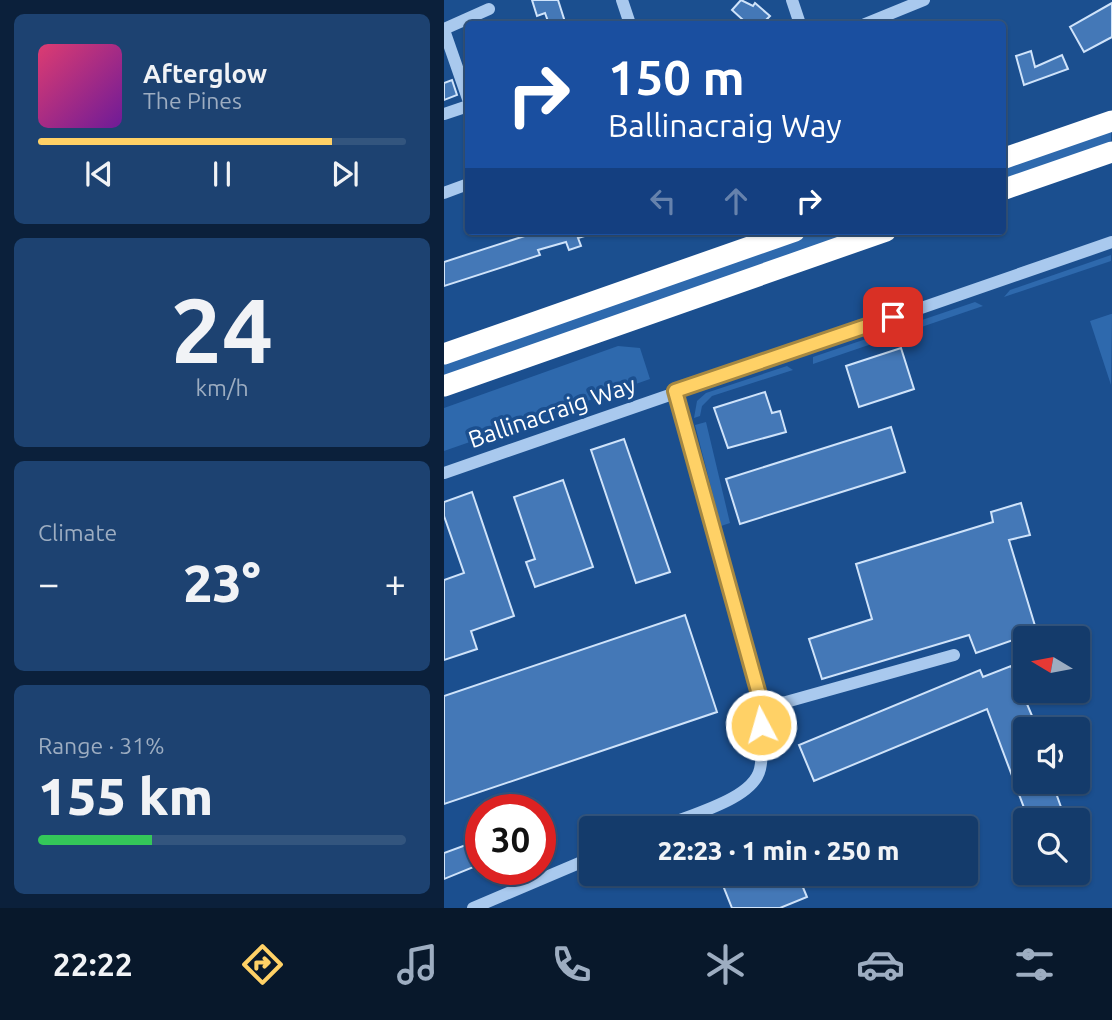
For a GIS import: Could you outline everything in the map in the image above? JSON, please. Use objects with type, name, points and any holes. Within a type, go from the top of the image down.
[{"type":"highway","points":[[1006,158],[1111,121]]},
{"type":"highway","points":[[1006,189],[1111,152]]},
{"type":"highway","points":[[444,354],[784,235]]},
{"type":"highway","points":[[444,386],[875,235]]},
{"type":"street","points":[[622,0],[629,21]]},
{"type":"street","points":[[792,0],[799,21]]},
{"type":"street","points":[[872,21],[924,0]]},
{"type":"street","points":[[465,90],[444,29],[489,9]]},
{"type":"street","points":[[444,114],[465,107]]},
{"type":"street","points":[[444,193],[465,185]]},
{"type":"street","name":"Ballinacraig Way","points":[[444,473],[1111,242]]},
{"type":"street","points":[[675,391],[760,705],[762,746],[759,771],[752,787],[689,816]]},
{"type":"street","points":[[760,705],[786,702],[954,655]]},
{"type":"street","points":[[473,908],[579,863]]},
{"type":"shaded area","points":[[1111,130],[1111,145],[1006,182],[1006,167]]},
{"type":"shaded area","points":[[807,235],[852,235],[444,376],[444,361]]},
{"type":"shaded area","points":[[1111,255],[1111,261],[1004,297],[1010,290]]},
{"type":"shaded area","points":[[975,302],[983,306],[813,364],[813,357]]},
{"type":"shaded area","points":[[1112,314],[1111,385],[1090,321]]},
{"type":"shaded area","points":[[618,346],[640,348],[650,379],[444,451],[444,408]]},
{"type":"shaded area","points":[[787,366],[793,370],[712,396],[702,406],[700,416],[694,418],[697,401],[706,393]]},
{"type":"shaded area","points":[[706,422],[730,523],[721,526],[695,425]]},
{"type":"building","points":[[532,0],[558,0],[565,21],[548,21],[545,13],[537,16]]},
{"type":"building","points":[[741,0],[753,6],[755,3],[770,16],[765,21],[740,21],[742,19],[732,10]]},
{"type":"building","points":[[1112,3],[1112,37],[1084,52],[1070,27]]},
{"type":"building","points":[[1031,51],[1035,67],[1062,55],[1068,69],[1024,85],[1016,56]]},
{"type":"building","points":[[452,80],[457,95],[444,100],[444,83]]},
{"type":"building","points":[[528,235],[588,235],[578,238],[581,246],[569,250],[566,242],[538,250],[540,255],[444,286],[444,262]]},
{"type":"building","points":[[901,348],[914,389],[859,407],[846,366]]},
{"type":"building","points":[[765,392],[772,413],[780,411],[786,432],[728,448],[714,408]]},
{"type":"building","points":[[891,427],[905,472],[740,524],[726,479]]},
{"type":"building","points":[[624,439],[670,572],[636,583],[591,450]]},
{"type":"building","points":[[563,480],[593,567],[535,587],[526,562],[535,559],[514,497]]},
{"type":"building","points":[[472,492],[514,616],[471,631],[477,649],[444,660],[444,580],[464,573],[444,516],[444,502]]},
{"type":"building","points":[[1021,503],[1030,535],[1009,540],[1035,626],[1013,626],[1013,640],[976,653],[969,635],[822,679],[809,639],[872,619],[856,564],[993,522],[991,512]]},
{"type":"building","points":[[685,615],[717,712],[474,794],[465,794],[465,797],[444,804],[444,696]]},
{"type":"building","points":[[1011,666],[1013,704],[1027,704],[1033,717],[1013,717],[1013,778],[987,709],[814,781],[799,745],[980,670],[983,677]]},
{"type":"building","points":[[1019,794],[1056,794],[1061,808],[1024,808]]},
{"type":"building","points":[[465,845],[465,870],[444,879],[444,853]]},
{"type":"building","points":[[723,886],[802,886],[807,897],[780,908],[732,908]]},
{"type":"route","points":[[761,725],[760,698],[675,391],[893,317]]}]
